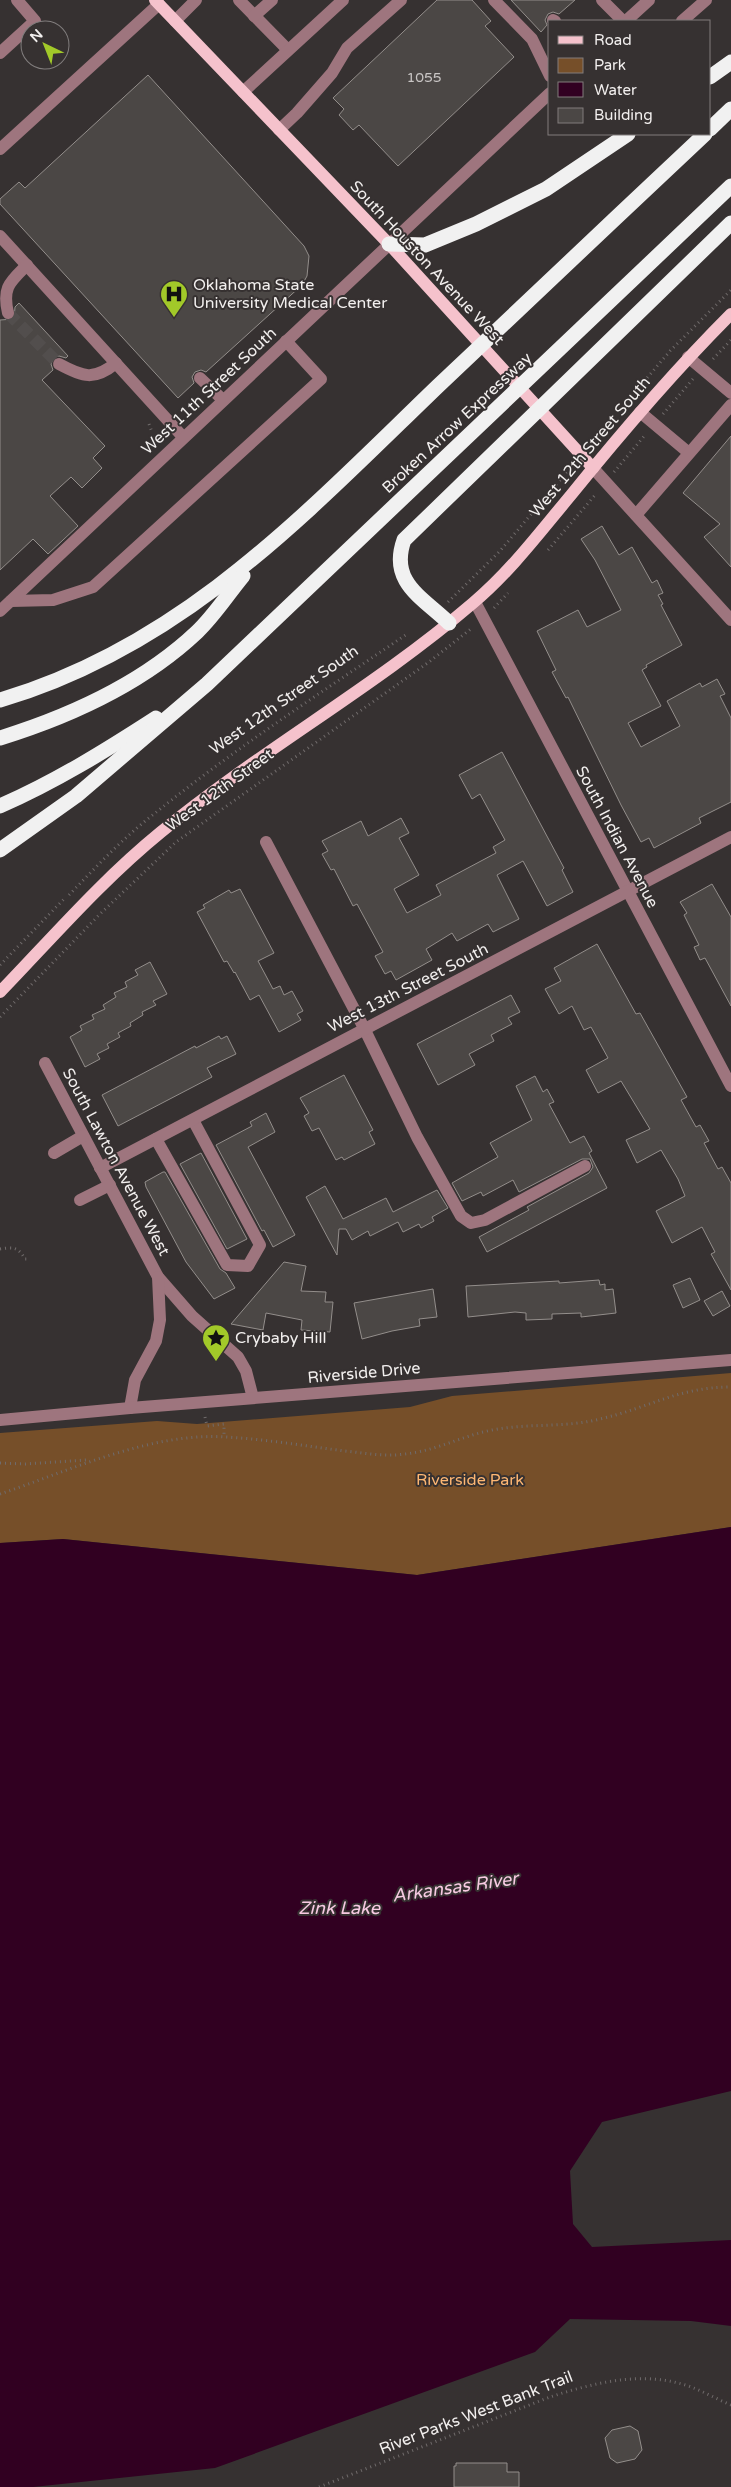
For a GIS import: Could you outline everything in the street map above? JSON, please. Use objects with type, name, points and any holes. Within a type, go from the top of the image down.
[{"type":"highway","points":[[711,76],[731,62]]},
{"type":"highway","points":[[711,128],[731,109]]},
{"type":"highway","points":[[389,244],[426,245],[476,224],[546,189],[627,135]]},
{"type":"highway","points":[[0,700],[78,672],[111,656],[180,616],[264,552],[704,135]]},
{"type":"highway","name":"Broken Arrow Expressway","points":[[207,684],[731,186]]},
{"type":"highway","points":[[449,623],[406,582],[400,571],[399,560],[404,540],[731,223]]},
{"type":"highway","points":[[0,738],[83,708],[154,665],[197,632],[264,552]]},
{"type":"highway","points":[[0,806],[48,784],[86,763],[207,684]]},
{"type":"highway","points":[[0,850],[76,796],[207,684]]},
{"type":"main road","name":"South Houston Avenue West","points":[[157,2],[389,244],[593,468]]},
{"type":"main road","name":"West 12th Street South","points":[[475,602],[544,528],[688,357],[731,314]]},
{"type":"main road","name":"West 12th Street","points":[[0,992],[120,868],[159,833],[449,623],[475,602]]},
{"type":"street","points":[[0,53],[35,20],[17,0]]},
{"type":"street","points":[[174,21],[196,0]]},
{"type":"street","points":[[239,0],[288,50]]},
{"type":"street","points":[[254,16],[272,0]]},
{"type":"street","points":[[244,92],[343,0]]},
{"type":"street","points":[[279,130],[297,113],[332,73],[348,48],[401,0]]},
{"type":"street","points":[[494,0],[532,40],[548,72]]},
{"type":"street","points":[[602,0],[623,20]]},
{"type":"street","points":[[625,20],[649,0]]},
{"type":"street","points":[[683,20],[706,0]]},
{"type":"street","points":[[0,149],[157,2]]},
{"type":"street","name":"West 11th Street South","points":[[0,611],[548,95]]},
{"type":"street","points":[[0,236],[183,437]]},
{"type":"street","points":[[8,313],[4,297],[10,282],[27,265]]},
{"type":"street","points":[[10,601],[53,600],[93,587],[321,379],[286,341]]},
{"type":"street","points":[[688,357],[731,393]]},
{"type":"street","points":[[59,364],[77,374],[90,375],[102,374],[116,363]]},
{"type":"street","points":[[200,378],[223,400]]},
{"type":"street","points":[[636,515],[731,405]]},
{"type":"street","points":[[640,412],[689,453]]},
{"type":"street","name":"South Houston Avenue West","points":[[593,468],[731,619]]},
{"type":"street","name":"South Indian Avenue","points":[[475,602],[731,1086]]},
{"type":"street","name":"West 13th Street South","points":[[100,1168],[731,837]]},
{"type":"street","points":[[266,842],[364,1028],[417,1137],[461,1216],[471,1223],[485,1220],[585,1166]]},
{"type":"street","name":"South Lawton Avenue West","points":[[45,1063],[158,1277],[192,1316],[238,1357],[246,1371],[253,1398]]},
{"type":"street","points":[[156,1139],[227,1266],[248,1266],[260,1245],[193,1120]]},
{"type":"street","points":[[54,1153],[84,1136]]},
{"type":"street","points":[[80,1200],[110,1185]]},
{"type":"street","name":"South Lawton Avenue West","points":[[130,1408],[135,1380],[156,1341],[160,1311],[158,1277]]},
{"type":"street","name":"Riverside Drive","points":[[0,1420],[731,1360]]},
{"type":"path","points":[[606,482],[702,369],[731,340]]},
{"type":"path","points":[[147,416],[152,432]]},
{"type":"path","name":"West 12th Street South","points":[[436,611],[461,590],[500,551],[581,455]]},
{"type":"path","name":"West 12th Street","points":[[0,1018],[100,914],[176,842],[429,662],[484,617]]},
{"type":"path","name":"West 12th Street South","points":[[0,965],[109,853],[154,814],[212,770],[410,632]]},
{"type":"path","points":[[0,1249],[14,1247],[19,1250],[25,1259],[28,1259]]},
{"type":"path","points":[[0,1494],[92,1460],[179,1440],[224,1437],[372,1455],[404,1454],[424,1451],[490,1430],[513,1427],[572,1425],[601,1419],[688,1390],[731,1386]]},
{"type":"path","points":[[202,1402],[207,1426],[224,1424],[224,1437]]},
{"type":"path","points":[[0,1463],[26,1464],[92,1460]]},
{"type":"path","name":"River Parks West Bank Trail","points":[[319,2487],[550,2397],[586,2385],[652,2379],[679,2383],[731,2405]]},
{"type":"green space","name":"Riverside Park","points":[[731,1373],[731,1527],[417,1575],[63,1539],[0,1543],[0,1433],[157,1421],[197,1424],[410,1407],[452,1396]]},
{"type":"water","name":"Zink Lake","points":[[731,1527],[731,2091],[602,2122],[570,2171],[573,2224],[592,2247],[731,2240],[731,2326],[691,2321],[570,2319],[535,2352],[215,2468],[33,2487],[0,2487],[0,1543],[63,1539],[417,1575]]},
{"type":"building","points":[[437,0],[472,0],[491,21],[485,26],[514,57],[398,166],[359,125],[353,130],[339,115],[344,109],[333,98]]},
{"type":"building","points":[[511,0],[575,0],[559,14],[553,12],[548,14],[545,20],[547,25],[541,32]]},
{"type":"building","points":[[148,75],[304,246],[309,256],[307,276],[302,285],[206,372],[201,370],[195,372],[192,377],[194,383],[178,398],[0,204],[0,199],[19,182],[25,188]]},
{"type":"building","points":[[19,303],[68,356],[66,358],[54,357],[51,364],[53,370],[42,380],[105,446],[93,458],[102,468],[82,488],[71,477],[50,496],[78,526],[48,554],[33,539],[0,570],[0,320],[14,319],[15,307]]},
{"type":"building","points":[[731,436],[731,567],[704,537],[720,524],[683,493]]},
{"type":"building","points":[[602,526],[619,555],[632,547],[652,583],[657,580],[663,593],[658,595],[663,604],[661,605],[682,645],[646,665],[647,667],[642,670],[661,706],[628,723],[641,747],[680,726],[667,701],[700,683],[702,687],[717,679],[725,694],[720,696],[731,718],[731,802],[699,818],[701,823],[654,848],[649,838],[641,842],[621,805],[568,697],[566,698],[552,672],[556,670],[537,631],[578,610],[587,627],[621,610],[595,560],[581,539]]},
{"type":"building","points":[[502,752],[564,868],[562,870],[573,892],[547,906],[523,861],[497,875],[519,919],[493,932],[488,924],[457,941],[452,933],[426,949],[432,960],[396,980],[391,971],[385,974],[375,956],[383,952],[357,904],[353,906],[334,869],[331,870],[322,854],[328,851],[322,841],[361,821],[368,836],[401,818],[409,833],[399,838],[419,875],[394,889],[407,913],[441,895],[436,885],[496,853],[493,847],[505,840],[480,794],[472,799],[459,775]]},
{"type":"building","points":[[712,884],[731,917],[731,1006],[705,958],[700,960],[694,947],[699,945],[684,915],[687,913],[680,902]]},
{"type":"building","points":[[240,889],[274,953],[258,961],[273,989],[280,986],[284,995],[292,991],[303,1011],[297,1014],[301,1020],[279,1032],[259,995],[250,1000],[235,972],[227,961],[224,962],[197,912],[205,908],[203,905],[229,890],[231,893]]},
{"type":"building","points":[[597,944],[636,1014],[640,1013],[687,1097],[681,1100],[696,1127],[700,1125],[709,1141],[704,1143],[718,1169],[722,1167],[731,1183],[731,1290],[711,1254],[715,1252],[702,1227],[672,1243],[656,1211],[685,1196],[678,1179],[661,1150],[637,1163],[626,1140],[650,1129],[621,1081],[598,1093],[586,1070],[608,1058],[591,1027],[584,1030],[572,1006],[559,1014],[545,989],[561,981],[554,968]]},
{"type":"building","points":[[150,962],[167,994],[153,1001],[156,1005],[142,1012],[143,1015],[130,1023],[131,1026],[118,1033],[120,1037],[107,1044],[109,1048],[97,1054],[100,1059],[85,1067],[70,1037],[82,1030],[80,1026],[94,1019],[92,1015],[105,1009],[103,1005],[116,997],[114,993],[127,987],[125,982],[138,975],[135,970]]},
{"type":"building","points":[[511,995],[520,1012],[508,1018],[512,1024],[491,1035],[494,1041],[469,1054],[475,1065],[438,1085],[417,1044]]},
{"type":"building","points":[[219,1036],[221,1039],[227,1036],[236,1054],[207,1068],[212,1077],[118,1126],[102,1095],[195,1046],[196,1048]]},
{"type":"building","points":[[344,1075],[373,1130],[369,1132],[375,1144],[344,1160],[342,1157],[336,1160],[319,1128],[312,1131],[304,1116],[309,1113],[300,1098]]},
{"type":"building","points":[[535,1076],[543,1092],[547,1089],[554,1102],[549,1104],[570,1143],[584,1136],[592,1151],[589,1153],[607,1188],[487,1252],[479,1237],[529,1210],[527,1207],[589,1173],[593,1167],[590,1159],[582,1159],[519,1192],[513,1180],[483,1196],[481,1192],[462,1201],[452,1183],[498,1157],[490,1143],[532,1120],[516,1086]]},
{"type":"building","points":[[266,1113],[275,1132],[248,1147],[295,1235],[273,1247],[264,1230],[262,1231],[216,1145],[252,1126],[250,1122]]},
{"type":"building","points":[[201,1153],[247,1239],[227,1249],[180,1164]]},
{"type":"building","points":[[165,1172],[220,1269],[226,1273],[235,1288],[214,1299],[186,1262],[146,1187],[145,1182]]},
{"type":"building","points":[[325,1186],[343,1219],[386,1198],[393,1212],[437,1190],[448,1208],[432,1217],[434,1221],[421,1228],[419,1224],[403,1232],[398,1222],[370,1236],[368,1231],[352,1240],[346,1229],[339,1229],[337,1255],[306,1197]]},
{"type":"building","points":[[284,1262],[306,1266],[301,1291],[326,1292],[325,1302],[333,1302],[330,1332],[301,1330],[302,1320],[266,1313],[263,1330],[231,1324]]},
{"type":"building","points":[[690,1278],[700,1300],[683,1308],[673,1285]]},
{"type":"building","points":[[599,1280],[600,1285],[605,1284],[605,1290],[613,1289],[616,1313],[581,1317],[581,1313],[552,1314],[552,1319],[526,1320],[526,1313],[515,1312],[468,1317],[466,1286]]},
{"type":"building","points":[[433,1289],[437,1317],[419,1319],[420,1326],[362,1339],[354,1303]]},
{"type":"building","points":[[722,1291],[730,1306],[713,1316],[704,1301]]},
{"type":"building","points":[[630,2426],[638,2431],[642,2450],[635,2459],[617,2463],[610,2458],[605,2438],[612,2430]]},
{"type":"building","points":[[456,2463],[507,2463],[507,2472],[519,2472],[519,2487],[454,2487],[454,2466],[456,2466]]},
{"type":"tunnel","points":[[8,313],[59,364]]},
{"type":"place","name":"Oklahoma State University Medical Center","points":[[174,318]]},
{"type":"place","name":"Crybaby Hill","points":[[216,1362]]},
{"type":"water label","name":"Arkansas River","points":[[455,1887]]}]
